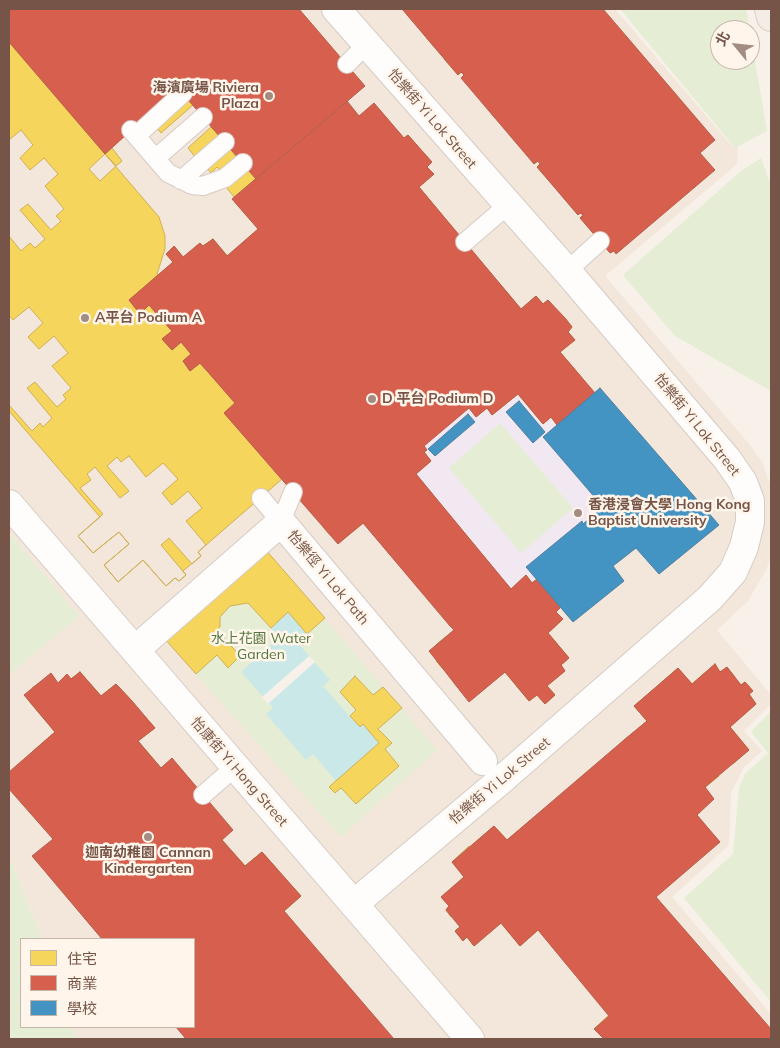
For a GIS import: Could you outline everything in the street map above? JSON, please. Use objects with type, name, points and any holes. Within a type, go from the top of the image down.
[{"type":"main road","points":[[769,9],[771,16]]},
{"type":"street","name":"怡樂街 Yi Lok Street","points":[[336,9],[567,271],[727,459],[745,488],[750,501],[750,522],[744,547],[733,572],[710,598],[491,771],[354,904]]},
{"type":"street","name":"怡康街 Yi Hong Street","points":[[9,504],[470,1039]]},
{"type":"street","name":"怡樂徑 Yi Lok Path","points":[[135,650],[281,522],[491,771]]},
{"type":"lane","points":[[347,64],[367,44]]},
{"type":"lane","points":[[183,93],[134,133],[168,173],[192,185],[213,183],[225,178],[242,163]]},
{"type":"lane","points":[[156,158],[202,117]]},
{"type":"lane","points":[[181,180],[225,142]]},
{"type":"lane","points":[[465,242],[508,205]]},
{"type":"lane","points":[[567,271],[600,241]]},
{"type":"lane","points":[[261,498],[281,522],[293,492]]},
{"type":"lane","points":[[203,794],[235,767]]},
{"type":"shaded area","points":[[9,9],[615,9],[732,146],[738,147],[737,164],[605,276],[750,445],[762,462],[771,486],[771,554],[767,568],[748,601],[717,630],[771,695],[771,704],[744,731],[762,751],[744,767],[731,793],[729,845],[672,897],[771,1014],[771,1039],[76,1039],[72,1028],[195,1028],[195,938],[42,938],[9,856],[9,675],[79,616],[9,533]]},
{"type":"shaded area","name":"香港浸會大學 Hong Kong Baptist University","points":[[600,388],[719,525],[659,574],[636,548],[614,566],[624,581],[573,622],[537,579],[532,583],[526,576],[511,589],[416,474],[431,462],[424,452],[427,450],[424,446],[469,408],[487,408],[492,415],[518,394],[543,424],[551,417],[557,425]]},
{"type":"green space","points":[[620,9],[746,9],[748,20],[710,20],[710,70],[757,70],[767,131],[735,148]]},
{"type":"green space","points":[[761,158],[771,185],[771,391],[675,336],[623,275],[741,171]]},
{"type":"green space","points":[[500,423],[573,508],[521,553],[449,468]]},
{"type":"green space","points":[[9,533],[79,616],[9,675]]},
{"type":"green space","name":"水上花園 Water Garden","points":[[265,549],[437,750],[341,837],[164,638]]},
{"type":"green space","points":[[771,711],[771,1002],[684,898],[733,854],[739,788],[745,774],[768,753],[751,732]]},
{"type":"green space","points":[[9,856],[42,938],[20,938],[20,1028],[72,1028],[76,1039],[9,1039]]},
{"type":"water","points":[[288,612],[307,634],[297,642],[330,680],[323,686],[359,727],[363,724],[379,743],[336,781],[313,754],[306,760],[266,714],[273,708],[241,672],[279,638],[271,628]]},
{"type":"pier","points":[[309,656],[315,662],[268,704],[262,697]]},
{"type":"building: 住宅","points":[[442,9],[533,9],[527,14],[545,35],[537,43],[543,50],[534,58],[510,31],[502,38],[528,69],[518,76],[515,72],[505,80],[483,54],[458,75],[444,59],[468,37],[458,25],[434,47],[419,28]]},
{"type":"building: 住宅","name":"A平台 Podium A","points":[[9,42],[159,217],[165,236],[165,249],[157,274],[159,275],[129,300],[140,314],[149,305],[172,331],[162,339],[172,350],[181,342],[191,354],[183,361],[190,371],[200,363],[235,403],[224,413],[282,479],[198,552],[201,556],[183,571],[186,575],[179,581],[175,578],[166,586],[143,560],[118,582],[104,565],[129,544],[119,532],[93,553],[78,536],[100,517],[9,411]]},
{"type":"building: 住宅","points":[[575,88],[581,95],[589,88],[608,111],[624,97],[630,106],[634,102],[643,112],[621,130],[627,137],[649,119],[659,128],[654,132],[661,141],[646,154],[664,175],[656,182],[662,188],[653,196],[629,170],[621,177],[647,207],[638,215],[634,211],[625,219],[603,194],[578,215],[563,197],[588,176],[576,162],[552,183],[537,167],[562,146],[539,120],[548,112],[545,109],[555,100],[581,130],[589,123],[566,96]]},
{"type":"building: 住宅","points":[[188,100],[193,105],[161,133],[157,128]]},
{"type":"building: 住宅","points":[[359,116],[382,144],[397,131],[404,138],[408,135],[416,145],[394,162],[402,171],[423,153],[432,162],[427,167],[434,174],[419,187],[440,213],[432,220],[437,227],[428,234],[404,206],[395,213],[426,250],[416,258],[409,250],[400,257],[375,229],[351,248],[345,241],[335,248],[326,238],[360,209],[351,199],[317,227],[308,216],[318,208],[310,199],[335,177],[311,148],[318,142],[311,132],[321,124],[355,162],[363,155],[339,128],[347,121],[350,124]]},
{"type":"building: 住宅","points":[[211,127],[221,137],[196,158],[188,148]]},
{"type":"building: 住宅","points":[[21,130],[33,145],[20,158],[30,170],[44,158],[58,174],[45,186],[64,209],[56,216],[61,221],[51,230],[28,204],[20,210],[45,239],[35,248],[30,243],[21,251],[9,236],[9,140]]},
{"type":"building: 住宅","points":[[112,148],[122,161],[116,166],[105,154]]},
{"type":"building: 住宅","points":[[229,148],[238,157],[221,172],[217,167],[211,173],[207,168]]},
{"type":"building: 住宅","points":[[105,154],[116,166],[100,181],[89,169]]},
{"type":"building: 住宅","points":[[247,169],[256,179],[234,197],[226,187]]},
{"type":"building: 住宅","points":[[213,239],[237,267],[251,255],[257,262],[264,257],[271,267],[250,284],[257,293],[279,275],[287,285],[281,290],[288,299],[274,310],[296,336],[287,343],[292,349],[282,357],[257,328],[249,335],[281,373],[272,381],[264,372],[257,379],[233,350],[208,372],[200,363],[190,371],[183,361],[217,332],[208,320],[172,350],[162,339],[172,331],[165,323],[191,301],[165,270],[173,262],[166,254],[174,246],[208,287],[216,279],[192,250],[200,243],[203,246]]},
{"type":"building: 住宅","points":[[499,283],[521,309],[536,296],[543,304],[548,300],[557,311],[536,328],[543,336],[565,318],[572,327],[568,332],[575,340],[560,352],[582,378],[573,385],[577,391],[569,399],[545,371],[537,378],[568,416],[557,425],[551,417],[543,424],[518,394],[492,415],[487,408],[476,417],[468,406],[503,376],[494,366],[459,397],[449,384],[458,375],[452,366],[476,345],[451,314],[458,308],[451,299],[460,292],[494,331],[504,322],[479,293],[486,286],[489,291]]},
{"type":"building: 住宅","points":[[29,307],[43,323],[28,337],[39,349],[54,336],[68,353],[52,366],[71,388],[63,395],[66,399],[57,407],[35,382],[27,388],[52,418],[43,427],[40,423],[32,431],[9,405],[9,315],[13,320]]},
{"type":"building: 住宅","points":[[354,405],[377,431],[392,419],[399,425],[403,422],[411,432],[390,450],[398,458],[419,440],[427,450],[424,452],[431,461],[416,474],[438,501],[431,508],[435,513],[425,521],[401,492],[393,499],[424,537],[413,546],[406,537],[397,544],[374,515],[347,536],[341,529],[332,537],[323,527],[358,497],[349,486],[314,516],[305,505],[313,498],[307,489],[331,467],[306,436],[314,429],[306,421],[316,412],[350,451],[358,444],[334,415],[342,407],[346,411]]},
{"type":"building: 住宅","points":[[129,456],[146,477],[163,463],[178,479],[162,493],[172,505],[188,491],[202,508],[186,521],[206,545],[198,552],[201,556],[192,564],[169,538],[161,545],[186,575],[179,581],[175,578],[166,586],[143,560],[118,582],[104,565],[129,544],[119,532],[93,553],[78,536],[103,514],[80,488],[91,480],[87,474],[95,467],[120,498],[129,491],[107,466],[117,457],[121,462]]},
{"type":"building: 住宅","points":[[265,549],[325,618],[307,634],[288,612],[271,628],[248,603],[230,606],[220,617],[220,627],[217,630],[240,656],[228,668],[217,655],[196,674],[164,638]]},
{"type":"building: 住宅","points":[[488,562],[511,589],[526,575],[532,583],[537,579],[546,590],[523,608],[530,616],[553,598],[561,607],[556,612],[563,619],[548,633],[569,658],[561,665],[565,671],[555,679],[532,650],[524,658],[555,695],[545,704],[537,695],[529,701],[505,672],[478,694],[472,686],[463,694],[454,683],[490,655],[481,643],[445,671],[436,661],[444,654],[437,644],[464,622],[441,592],[448,586],[441,577],[450,568],[483,608],[491,600],[468,571],[477,564],[480,569]]},
{"type":"building: 住宅","points":[[715,664],[720,672],[727,667],[735,677],[709,699],[715,707],[745,682],[753,691],[749,694],[756,704],[730,727],[749,750],[733,764],[712,741],[699,752],[719,776],[702,790],[682,768],[656,789],[649,781],[645,784],[636,774],[665,749],[658,740],[633,762],[625,754],[630,748],[624,740],[647,721],[634,706],[653,690],[667,707],[674,701],[660,684],[678,668],[692,684]]},
{"type":"building: 住宅","points":[[80,672],[101,696],[116,684],[132,701],[115,715],[123,725],[139,710],[155,728],[138,741],[161,768],[154,774],[157,777],[146,786],[120,756],[112,763],[145,802],[136,809],[133,805],[124,812],[97,780],[74,799],[67,792],[63,794],[56,786],[82,763],[70,749],[42,771],[36,763],[40,760],[33,751],[55,732],[29,701],[38,694],[32,688],[42,681],[74,718],[82,711],[58,683],[67,674],[71,679]]},
{"type":"building: 住宅","points":[[355,676],[373,695],[383,687],[402,708],[378,729],[392,743],[385,749],[399,766],[356,804],[341,788],[335,793],[329,787],[379,743],[363,724],[360,727],[350,716],[356,710],[340,692]]},
{"type":"building: 住宅","points":[[530,821],[537,829],[541,825],[549,834],[523,855],[530,864],[561,838],[569,848],[566,850],[574,860],[547,883],[567,906],[549,920],[530,897],[519,907],[538,930],[520,946],[501,923],[474,946],[467,937],[463,941],[455,931],[485,905],[477,896],[451,917],[446,910],[449,906],[441,897],[464,877],[452,862],[469,846],[484,864],[491,858],[477,841],[494,826],[507,840]]},
{"type":"building: 住宅","points":[[222,840],[245,866],[262,852],[277,869],[261,884],[268,892],[285,879],[301,896],[284,911],[304,935],[296,942],[299,947],[289,955],[266,928],[258,934],[289,970],[280,978],[276,974],[268,980],[241,949],[218,969],[211,961],[208,964],[200,955],[225,931],[215,919],[191,938],[185,938],[180,932],[184,929],[177,921],[199,902],[172,869],[180,862],[178,858],[185,851],[217,888],[225,880],[201,851],[209,843],[213,848]]},
{"type":"building: 住宅","points":[[676,986],[681,992],[686,988],[694,998],[668,1021],[675,1030],[711,999],[719,1008],[712,1014],[719,1021],[699,1039],[604,1039],[594,1029],[611,1013],[626,1029],[633,1022],[620,1006],[637,991],[651,1006]]},
{"type":"building: 商業","name":"海濱廣場 Riviera Plaza","points":[[9,9],[299,9],[365,86],[256,179],[178,88],[105,154],[9,42]]},
{"type":"building: 商業","points":[[402,9],[603,9],[715,140],[700,153],[715,170],[616,254],[614,251],[610,253],[580,218],[583,215],[580,213],[578,215],[537,167],[540,164],[538,161],[534,164],[461,78],[464,75],[461,72],[458,75]]},
{"type":"building: 商業","name":"D 平台 Podium D","points":[[347,101],[359,116],[374,103],[404,138],[408,135],[432,162],[427,167],[434,174],[419,187],[521,309],[536,296],[543,304],[548,300],[565,318],[572,327],[568,332],[575,340],[560,352],[595,393],[557,425],[551,417],[543,424],[518,394],[492,415],[487,408],[476,417],[469,408],[424,446],[427,450],[424,452],[431,461],[416,474],[511,589],[526,575],[532,583],[537,579],[561,607],[556,612],[563,619],[548,633],[569,658],[561,665],[565,671],[547,686],[555,695],[545,704],[537,695],[529,701],[505,672],[469,702],[429,651],[454,630],[363,523],[338,544],[224,413],[235,403],[200,363],[190,371],[183,361],[191,354],[181,342],[172,350],[162,339],[172,331],[149,305],[140,314],[129,300],[173,262],[166,254],[174,246],[183,257],[200,243],[203,246],[213,239],[227,256],[258,229],[232,199]]},
{"type":"building: 商業","points":[[715,664],[720,672],[727,667],[741,685],[745,682],[753,691],[749,694],[756,704],[730,727],[749,750],[705,787],[714,799],[697,815],[720,842],[656,897],[771,1029],[771,1039],[604,1039],[594,1029],[609,1016],[538,930],[520,946],[501,923],[474,946],[467,937],[463,941],[455,931],[460,927],[446,910],[449,906],[441,897],[464,877],[452,862],[494,826],[507,840],[647,721],[634,706],[678,668],[692,684]]},
{"type":"building: 商業","points":[[80,672],[101,696],[116,684],[132,701],[155,728],[138,741],[161,768],[172,758],[233,830],[222,840],[245,866],[262,852],[301,896],[284,911],[394,1039],[186,1039],[177,1028],[195,1028],[195,938],[101,938],[32,856],[53,839],[9,789],[9,772],[55,732],[24,695],[51,673],[58,683],[67,674],[71,679]]},
{"type":"building: 學校","points":[[600,388],[719,525],[659,574],[636,548],[613,566],[624,581],[573,622],[526,567],[582,521],[583,524],[603,507],[543,437]]},
{"type":"building: 學校","points":[[519,401],[545,432],[533,443],[506,412]]},
{"type":"building: 學校","points":[[468,414],[475,422],[435,456],[428,449]]},
{"type":"place","name":"海濱廣場 Riviera Plaza","points":[[269,96]]},
{"type":"place","name":"A平台 Podium A","points":[[85,318]]},
{"type":"place","name":"D 平台 Podium D","points":[[372,399]]},
{"type":"place","name":"香港浸會大學 Hong Kong Baptist University","points":[[578,513]]},
{"type":"place","name":"迦南幼稚園 Cannan Kindergarten","points":[[148,837]]}]
